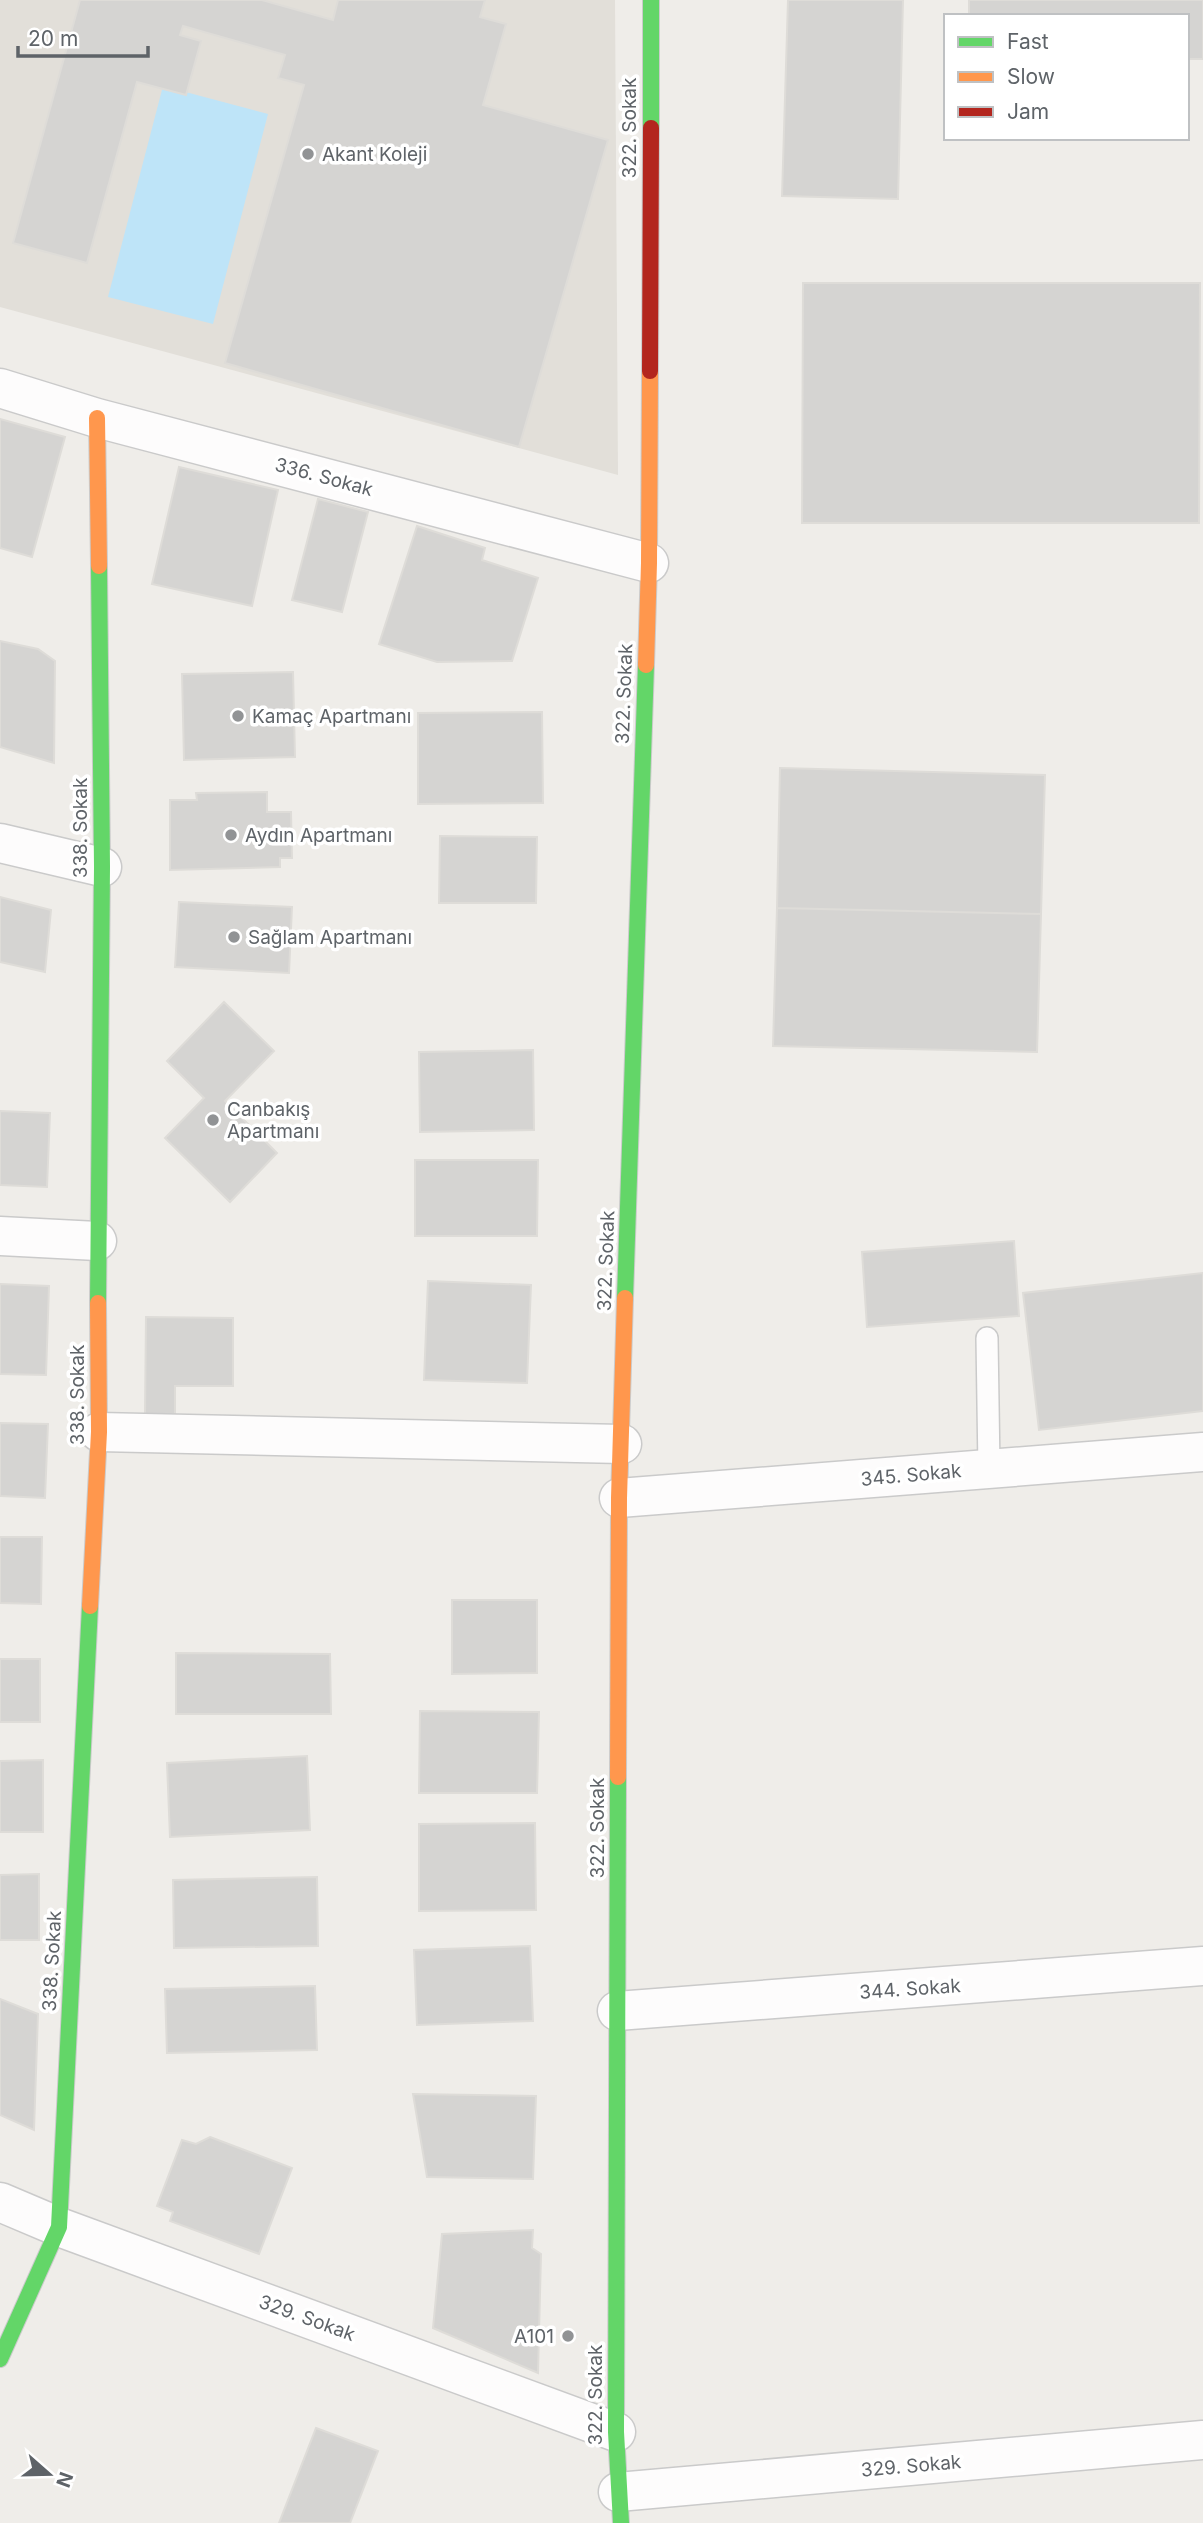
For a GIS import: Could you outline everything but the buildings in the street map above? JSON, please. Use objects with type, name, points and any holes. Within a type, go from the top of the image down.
[{"type":"street","name":"322. Sokak","points":[[619,2508],[616,2432],[619,1498],[649,563],[651,0]]},
{"type":"street","name":"336. Sokak","points":[[0,388],[97,418],[649,563]]},
{"type":"street","name":"338. Sokak","points":[[0,2359],[59,2227],[99,1432],[97,1241],[102,867],[97,418]]},
{"type":"street","points":[[0,843],[102,867]]},
{"type":"street","points":[[0,1236],[97,1241]]},
{"type":"street","points":[[99,1432],[622,1444]]},
{"type":"street","name":"345. Sokak","points":[[619,1498],[1203,1452]]},
{"type":"street","name":"344. Sokak","points":[[617,2011],[1203,1966]]},
{"type":"street","name":"329. Sokak","points":[[0,2202],[59,2227],[616,2432]]},
{"type":"street","name":"329. Sokak","points":[[619,2508],[1203,2440]]},
{"type":"lane","points":[[987,1338],[989,1469]]},
{"type":"shaded area","name":"Akant Koleji","points":[[0,0],[615,0],[618,475],[0,307]]},
{"type":"water","points":[[163,86],[268,114],[213,324],[108,297]]},
{"type":"traffic: fast","points":[[651,0],[651,128]]},
{"type":"traffic: fast","points":[[98,1303],[102,867],[99,566]]},
{"type":"traffic: fast","points":[[625,1298],[646,665]]},
{"type":"traffic: fast","points":[[0,2359],[59,2227],[90,1606]]},
{"type":"traffic: fast","points":[[618,1777],[616,2432],[621,2523]]},
{"type":"traffic: slow","points":[[646,665],[650,371]]},
{"type":"traffic: slow","points":[[97,418],[99,566]]},
{"type":"traffic: slow","points":[[618,1777],[619,1498],[625,1298]]},
{"type":"traffic: slow","points":[[90,1606],[99,1432],[98,1303]]},
{"type":"traffic: jam","points":[[650,371],[651,128]]},
{"type":"place","name":"Akant Koleji","points":[[308,154]]},
{"type":"place","name":"Kamaç Apartmanı","points":[[238,716]]},
{"type":"place","name":"Aydın Apartmanı","points":[[231,835]]},
{"type":"place","name":"Sağlam Apartmanı","points":[[234,937]]},
{"type":"place","name":"Canbakış Apartmanı","points":[[213,1120]]},
{"type":"place","name":"A101","points":[[568,2336]]}]
